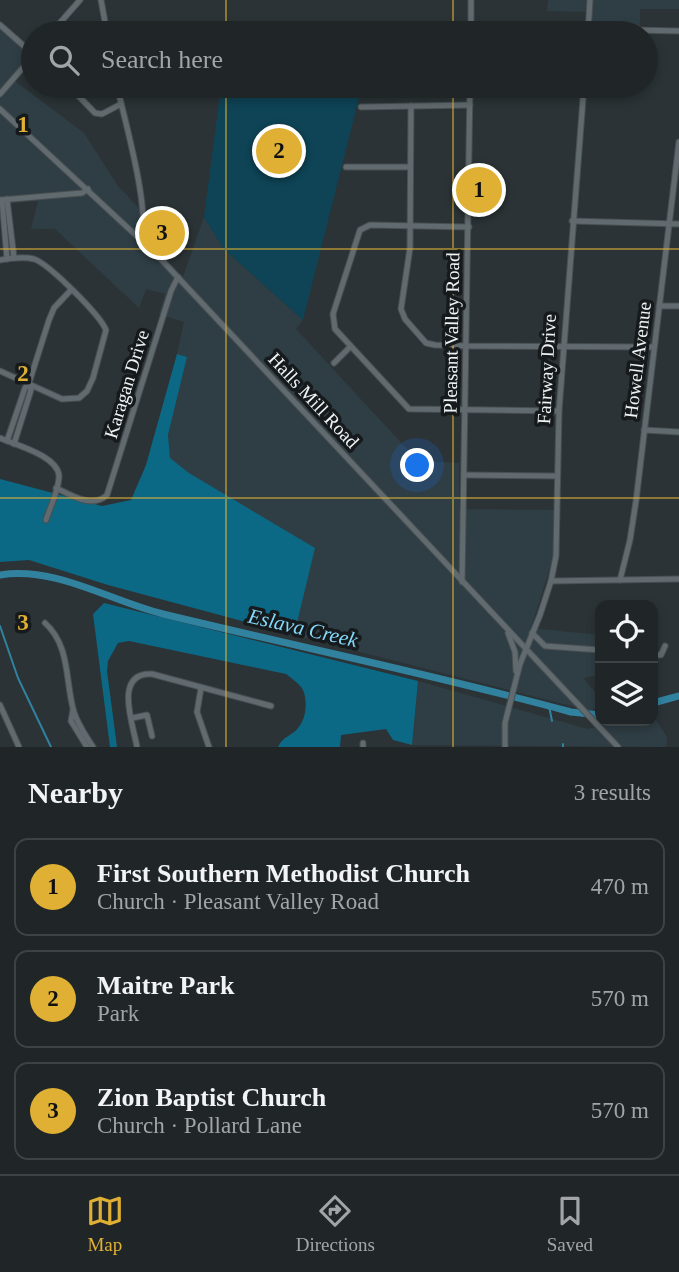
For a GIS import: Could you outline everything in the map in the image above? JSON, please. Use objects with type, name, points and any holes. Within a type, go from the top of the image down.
[{"type":"street","points":[[62,21],[80,0]]},
{"type":"street","points":[[101,0],[105,21]]},
{"type":"street","points":[[471,0],[471,21]]},
{"type":"street","points":[[589,21],[590,0]]},
{"type":"street","points":[[0,25],[21,44]]},
{"type":"street","points":[[658,31],[679,31]]},
{"type":"street","points":[[0,94],[21,69]]},
{"type":"street","points":[[81,98],[95,113],[102,114],[121,104]]},
{"type":"street","points":[[120,98],[142,208],[141,238]]},
{"type":"street","name":"Pleasant Valley Road","points":[[462,582],[470,98]]},
{"type":"street","name":"Fairway Drive","points":[[526,649],[551,581],[557,547],[559,411],[583,98]]},
{"type":"street","points":[[361,107],[470,105]]},
{"type":"street","points":[[411,106],[410,248],[402,314],[426,343],[467,346],[654,347]]},
{"type":"street","name":"Halls Mill Road","points":[[0,109],[141,238],[178,276],[618,747]]},
{"type":"street","name":"Howell Avenue","points":[[620,580],[630,540],[679,142]]},
{"type":"street","points":[[346,167],[410,167]]},
{"type":"street","points":[[0,371],[62,399],[71,400],[83,396],[93,378],[106,334],[101,321],[43,264],[28,258],[7,259],[3,200],[82,193],[88,189]]},
{"type":"street","points":[[572,221],[679,223]]},
{"type":"street","points":[[469,227],[364,227],[357,235],[333,314],[335,329],[405,407],[413,410],[559,411]]},
{"type":"street","name":"Karagan Drive","points":[[57,488],[89,501],[103,499],[110,487],[178,276]]},
{"type":"street","points":[[7,441],[31,390],[29,383],[48,320],[54,308],[71,290]]},
{"type":"street","points":[[659,306],[679,306]]},
{"type":"street","points":[[334,363],[350,347]]},
{"type":"street","points":[[14,444],[21,410]]},
{"type":"street","points":[[644,430],[679,432]]},
{"type":"street","points":[[0,438],[51,460],[59,475],[46,520]]},
{"type":"street","points":[[464,475],[557,475]]},
{"type":"street","points":[[551,581],[679,579]]},
{"type":"street","points":[[45,623],[56,634],[60,645],[67,668],[73,710],[71,721],[87,747]]},
{"type":"street","points":[[505,627],[515,652],[515,683]]},
{"type":"street","points":[[532,633],[545,646],[595,650]]},
{"type":"street","points":[[658,654],[665,651],[665,646]]},
{"type":"street","points":[[505,747],[505,723],[526,649]]},
{"type":"street","points":[[137,747],[128,693],[129,685],[138,675],[152,674],[271,705]]},
{"type":"street","points":[[201,688],[197,712],[209,747]]},
{"type":"street","points":[[0,705],[19,747]]},
{"type":"street","points":[[73,710],[93,747]]},
{"type":"street","points":[[132,718],[147,715],[152,736]]},
{"type":"shaded area","points":[[548,0],[679,0],[679,9],[640,9],[640,21],[592,21],[592,12],[547,11]]},
{"type":"shaded area","points":[[0,30],[21,47],[21,66],[11,78],[21,86],[21,98],[38,98],[84,133],[118,186],[147,217],[150,242],[183,277],[204,217],[224,249],[303,320],[296,329],[418,461],[459,463],[459,509],[555,510],[554,555],[531,628],[595,634],[595,676],[583,678],[595,692],[595,709],[591,711],[294,635],[314,548],[170,459],[168,435],[187,357],[177,354],[184,322],[159,314],[165,294],[146,289],[139,308],[55,229],[31,229],[38,201],[0,204]]},
{"type":"shaded area","points":[[219,98],[359,98],[303,320],[224,249],[204,217]]},
{"type":"shaded area","points":[[177,354],[187,357],[168,435],[170,458],[189,473],[315,548],[294,635],[108,585],[29,560],[0,562],[0,479],[102,506],[131,500],[146,465]]},
{"type":"shaded area","points":[[104,603],[418,681],[412,745],[393,740],[386,729],[341,735],[340,747],[278,747],[298,728],[305,710],[303,690],[286,674],[129,641],[118,643],[108,661],[117,747],[110,747],[93,614]]},
{"type":"shaded area","points":[[418,681],[588,729],[599,726],[658,726],[658,724],[667,737],[666,747],[412,745]]},
{"type":"waterway","name":"Eslava Creek","points":[[0,575],[42,575],[83,586],[163,614],[418,673],[571,712],[595,714]]},
{"type":"waterway","points":[[0,626],[18,678],[51,747]]},
{"type":"waterway","name":"Eslava Creek","points":[[658,702],[679,696]]},
{"type":"waterway","points":[[549,706],[552,721]]},
{"type":"place","name":"Maitre Park","points":[[279,151]]},
{"type":"place","name":"First Southern Methodist Church","points":[[479,190]]},
{"type":"place","name":"Zion Baptist Church","points":[[162,233]]}]
